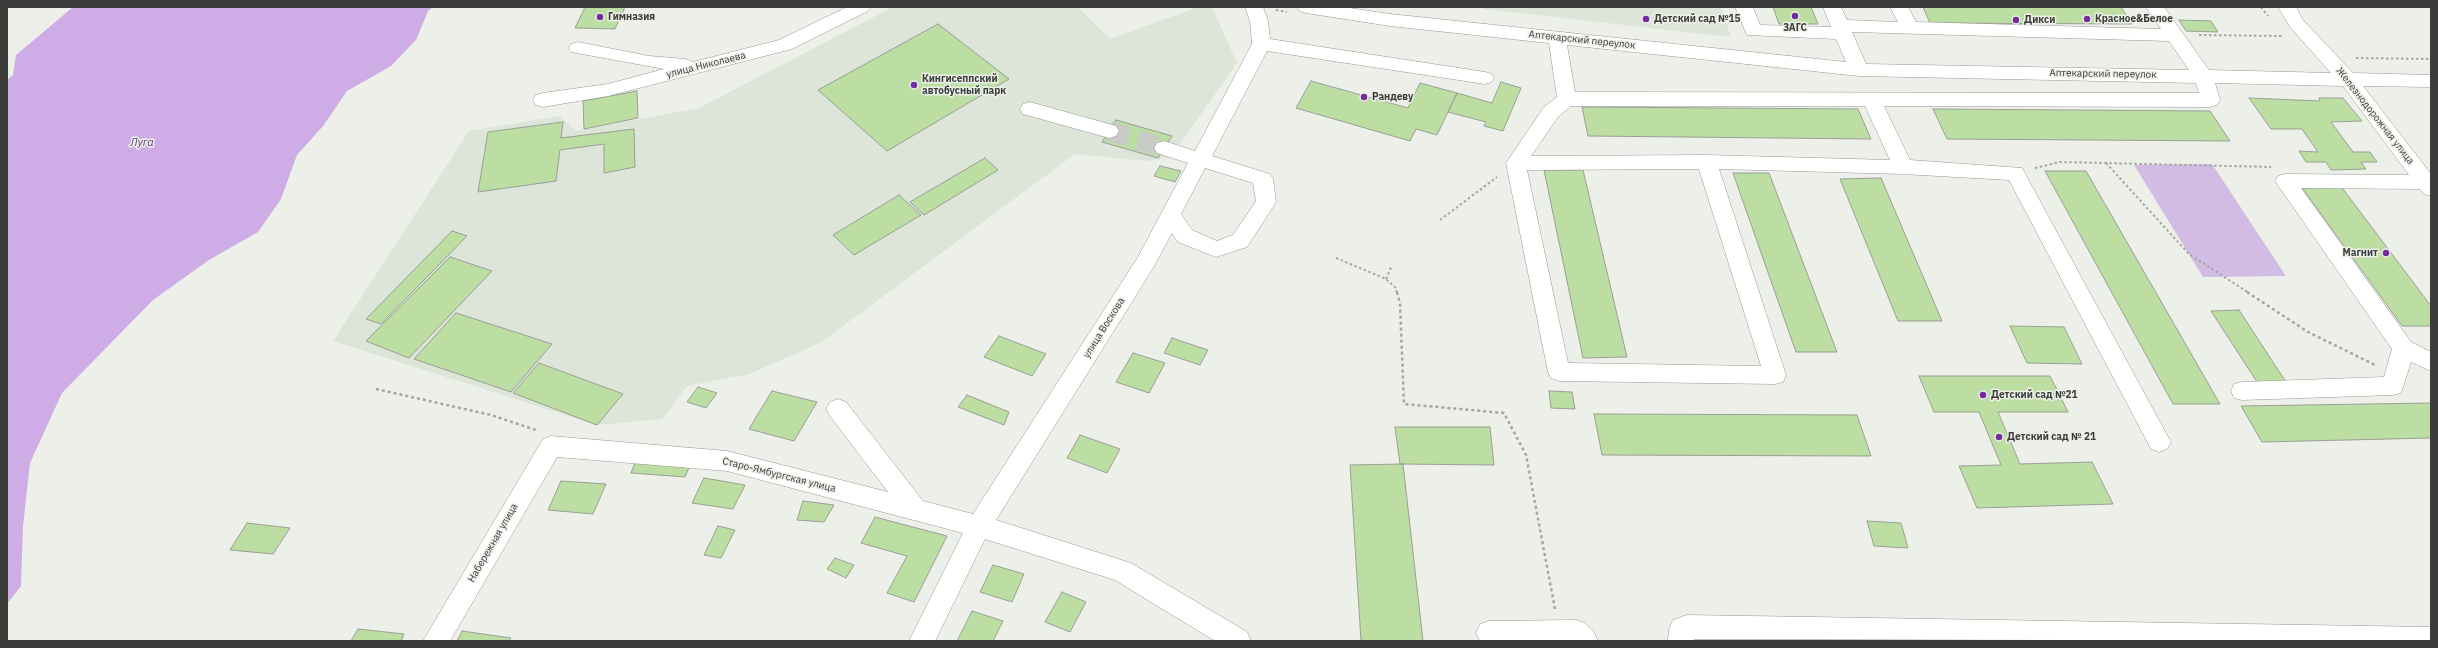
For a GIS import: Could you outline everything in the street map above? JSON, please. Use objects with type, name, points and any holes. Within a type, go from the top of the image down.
[{"type":"street","name":"улица Николаева","points":[[543,100],[608,90],[785,45],[862,7]]},
{"type":"street","points":[[1254,7],[1259,21],[1261,44],[1485,78]]},
{"type":"street","name":"Аптекарский переулок","points":[[1306,7],[1390,14],[1557,38],[1859,70],[2347,78],[2431,81]]},
{"type":"street","points":[[1744,7],[1753,31],[1910,28],[2174,35]]},
{"type":"street","points":[[1832,7],[1859,70]]},
{"type":"street","points":[[1899,7],[1910,28]]},
{"type":"street","points":[[1707,162],[1776,375],[1559,372],[1516,163],[1551,112],[1567,99],[2210,100],[2202,76],[2155,7]]},
{"type":"street","name":"Железнодорожная улица","points":[[2287,7],[2296,23],[2347,78],[2428,186]]},
{"type":"street","points":[[1557,38],[1567,99]]},
{"type":"street","name":"улица Воскова","points":[[922,641],[979,526],[1146,262],[1261,44]]},
{"type":"street","points":[[578,48],[649,62],[701,66]]},
{"type":"street","points":[[1872,100],[1903,167]]},
{"type":"street","points":[[1030,109],[1109,131]]},
{"type":"street","points":[[1164,148],[1201,158],[1263,179],[1266,202],[1240,241],[1216,249],[1185,236],[1171,215]]},
{"type":"street","points":[[1516,163],[1707,162],[1903,167],[2015,172],[2159,442]]},
{"type":"street","points":[[2428,186],[2285,181],[2403,348],[2431,362]]},
{"type":"street","points":[[2403,348],[2431,347]]},
{"type":"street","points":[[2242,390],[2393,386],[2403,348]]},
{"type":"street","points":[[838,409],[916,510]]},
{"type":"street","name":"Старо-Ямбургская улица","points":[[551,446],[727,461],[979,526],[1122,571],[1238,641]]},
{"type":"street","name":"Набережная улица","points":[[436,641],[551,446]]},
{"type":"street","points":[[1681,641],[1682,629],[1687,627],[2431,639]]},
{"type":"street","points":[[1489,633],[1576,632],[1585,641]]},
{"type":"path","points":[[2174,35],[2283,36]]},
{"type":"path","points":[[2348,58],[2431,59]]},
{"type":"path","points":[[2015,172],[2060,162],[2272,167]]},
{"type":"path","points":[[1440,220],[1516,163]]},
{"type":"path","points":[[2106,163],[2189,254],[2308,332],[2396,376]]},
{"type":"path","points":[[1336,258],[1386,279],[1396,288],[1400,304],[1404,404],[1504,413],[1526,455],[1559,632]]},
{"type":"path","points":[[1386,279],[1392,265]]},
{"type":"path","points":[[376,389],[491,415],[535,429],[551,446]]},
{"type":"shaded area","points":[[893,7],[1078,7],[1110,39],[1198,7],[1212,7],[1237,63],[1170,158],[1146,161],[1075,154],[820,343],[749,374],[687,386],[662,419],[597,425],[333,341],[469,131],[560,116],[576,131],[699,108]]},
{"type":"shaded area","name":"Детский сад №15","points":[[1483,7],[1721,7],[1731,37],[1483,9]]},
{"type":"shaded area","points":[[2212,164],[2286,276],[2203,277],[2134,165]]},
{"type":"water","name":"Луга","points":[[73,7],[433,7],[428,11],[416,40],[391,66],[347,91],[323,126],[297,155],[281,199],[258,232],[209,260],[153,300],[62,393],[30,463],[23,526],[21,586],[7,604],[7,80],[13,75],[16,55]]},
{"type":"building","name":"Гимназия","points":[[585,7],[625,7],[615,29],[575,28]]},
{"type":"building","name":"ЗАГС","points":[[1773,7],[1811,7],[1818,24],[1779,24]]},
{"type":"building","points":[[1923,7],[2121,7],[2132,24],[1930,23]]},
{"type":"building","points":[[2179,20],[2211,21],[2218,32],[2186,31]]},
{"type":"building","name":"Кингисеппский автобусный парк","points":[[938,24],[1009,79],[887,151],[818,90]]},
{"type":"building","points":[[1311,81],[1408,108],[1420,83],[1457,93],[1437,135],[1416,129],[1410,141],[1296,108]]},
{"type":"building","points":[[1501,82],[1521,88],[1503,131],[1484,126],[1486,122],[1448,112],[1457,93],[1492,103]]},
{"type":"building","points":[[637,91],[638,118],[584,129],[583,101]]},
{"type":"building","points":[[2249,98],[2320,101],[2319,98],[2343,98],[2362,121],[2331,122],[2353,152],[2370,152],[2377,162],[2361,162],[2366,169],[2331,170],[2326,162],[2306,162],[2299,151],[2318,152],[2302,129],[2271,129]]},
{"type":"building","points":[[1582,107],[1858,109],[1871,139],[1588,136]]},
{"type":"building","points":[[1933,109],[2210,111],[2230,141],[1947,139]]},
{"type":"building","points":[[1116,120],[1172,136],[1158,158],[1102,142]]},
{"type":"building","points":[[563,122],[561,138],[634,129],[635,167],[604,173],[604,144],[560,150],[556,181],[478,192],[488,132]]},
{"type":"building","points":[[985,158],[998,170],[924,215],[910,202]]},
{"type":"building","points":[[1160,166],[1181,171],[1175,182],[1154,176]]},
{"type":"building","points":[[1544,170],[1583,170],[1627,357],[1583,358]]},
{"type":"building","points":[[2045,171],[2086,171],[2220,404],[2173,404]]},
{"type":"building","points":[[1733,173],[1769,173],[1837,352],[1796,352]]},
{"type":"building","points":[[1881,178],[1942,321],[1898,321],[1840,179]]},
{"type":"building","points":[[2300,185],[2340,185],[2431,306],[2431,326],[2402,326]]},
{"type":"building","points":[[899,195],[921,215],[854,255],[833,235]]},
{"type":"building","points":[[452,231],[467,236],[381,324],[366,319]]},
{"type":"building","points":[[450,257],[492,271],[409,358],[366,341]]},
{"type":"building","points":[[2239,310],[2286,382],[2257,382],[2211,311]]},
{"type":"building","points":[[456,313],[552,344],[511,392],[414,359]]},
{"type":"building","points":[[2010,326],[2064,327],[2082,364],[2027,363]]},
{"type":"building","points":[[999,336],[1046,354],[1032,376],[984,357]]},
{"type":"building","points":[[1172,338],[1208,350],[1200,365],[1164,353]]},
{"type":"building","points":[[1133,353],[1165,363],[1149,393],[1116,382]]},
{"type":"building","points":[[539,363],[623,394],[597,425],[513,393]]},
{"type":"building","name":"Детский сад № 21","points":[[1919,376],[2050,376],[2068,412],[1998,412],[2020,464],[2092,462],[2113,504],[1977,508],[1959,466],[2001,465],[1979,412],[1934,412]]},
{"type":"building","points":[[698,387],[717,393],[706,408],[687,402]]},
{"type":"building","points":[[772,391],[817,402],[794,441],[749,429]]},
{"type":"building","points":[[1549,391],[1572,392],[1575,409],[1551,408]]},
{"type":"building","points":[[967,395],[1009,412],[1004,425],[958,407]]},
{"type":"building","points":[[2431,403],[2431,438],[2262,442],[2241,406]]},
{"type":"building","points":[[1594,414],[1857,415],[1871,456],[1602,455]]},
{"type":"building","points":[[1395,427],[1490,427],[1494,465],[1400,464]]},
{"type":"building","points":[[1080,435],[1120,449],[1107,473],[1067,458]]},
{"type":"building","points":[[636,460],[690,465],[685,477],[631,473]]},
{"type":"building","points":[[1403,464],[1423,641],[1361,641],[1350,465]]},
{"type":"building","points":[[704,478],[745,485],[733,509],[692,503]]},
{"type":"building","points":[[561,481],[606,484],[593,514],[548,510]]},
{"type":"building","points":[[803,501],[834,505],[824,522],[797,520]]},
{"type":"building","points":[[875,517],[947,536],[914,602],[887,593],[907,556],[861,543]]},
{"type":"building","points":[[1867,521],[1901,523],[1908,548],[1874,546]]},
{"type":"building","points":[[247,523],[290,528],[273,554],[230,550]]},
{"type":"building","points":[[718,526],[735,530],[721,558],[704,555]]},
{"type":"building","points":[[835,558],[854,565],[846,578],[827,569]]},
{"type":"building","points":[[993,565],[1024,574],[1012,602],[980,592]]},
{"type":"building","points":[[1062,592],[1086,602],[1070,632],[1045,622]]},
{"type":"building","points":[[972,611],[1003,621],[993,641],[957,641]]},
{"type":"building","points":[[358,629],[404,634],[401,641],[351,641]]},
{"type":"building","points":[[462,631],[511,638],[509,641],[457,641]]},
{"type":"tunnel","points":[[1109,131],[1164,148]]},
{"type":"place","name":"ЗАГС","points":[[1795,16]]},
{"type":"place","name":"Гимназия","points":[[600,17]]},
{"type":"place","name":"Детский сад №15","points":[[1646,19]]},
{"type":"place","name":"Красное&Белое","points":[[2087,19]]},
{"type":"place","name":"Дикси","points":[[2016,20]]},
{"type":"place","name":"Кингисеппский автобусный парк","points":[[914,85]]},
{"type":"place","name":"Рандеву","points":[[1364,97]]},
{"type":"place","name":"Магнит","points":[[2386,253]]},
{"type":"place","name":"Детский сад №21","points":[[1983,395]]},
{"type":"place","name":"Детский сад № 21","points":[[1999,437]]}]
